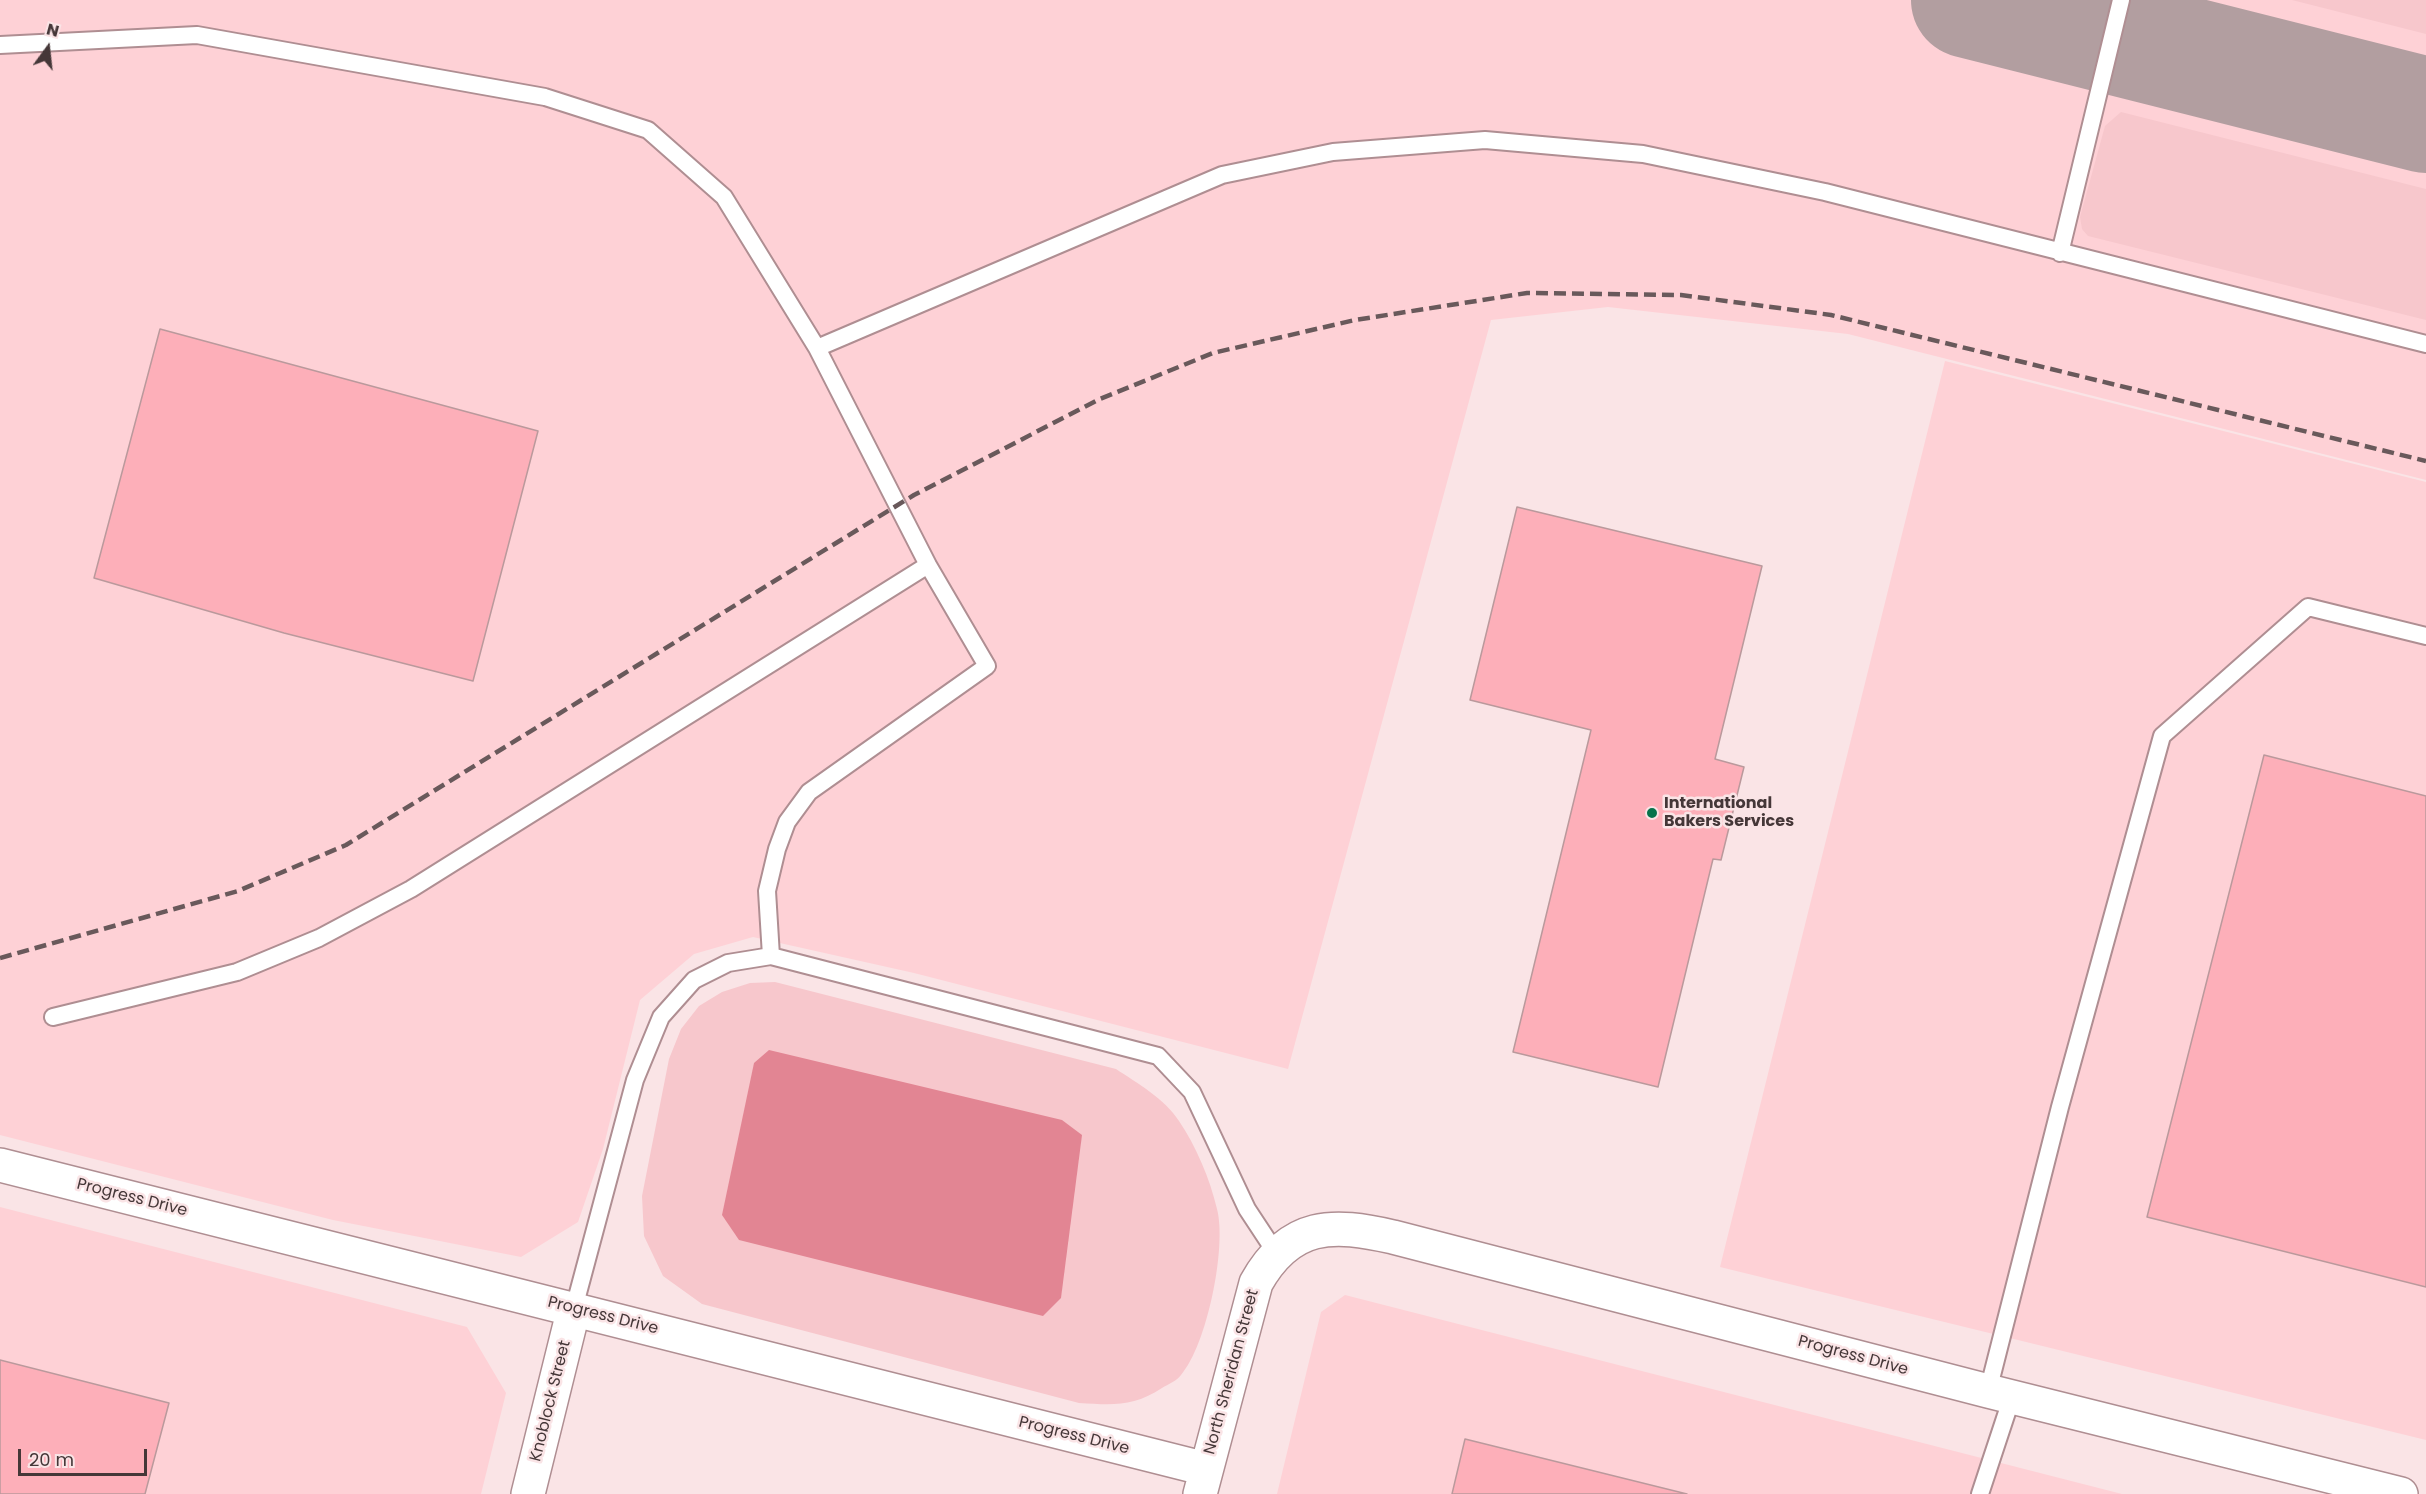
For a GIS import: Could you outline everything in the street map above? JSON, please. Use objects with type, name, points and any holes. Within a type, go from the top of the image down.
[{"type":"street","name":"Progress Drive","points":[[0,1166],[574,1308],[1203,1482]]},
{"type":"street","name":"Progress Drive","points":[[1305,1234],[1324,1228],[1342,1227],[1394,1237],[2000,1394],[2402,1494]]},
{"type":"street","name":"North Sheridan Street","points":[[1203,1482],[1256,1283],[1265,1265],[1276,1253],[1305,1234]]},
{"type":"street","name":"Knoblock Street","points":[[528,1494],[574,1308]]},
{"type":"lane","points":[[2060,253],[2121,0]]},
{"type":"lane","points":[[0,45],[197,35],[545,97],[648,130],[724,197],[817,348],[928,565],[987,666],[809,792],[787,822],[777,849],[767,891],[771,957]]},
{"type":"lane","points":[[817,348],[1222,175],[1333,152],[1485,140],[1642,154],[1825,192],[2426,344]]},
{"type":"lane","points":[[53,1017],[237,972],[319,938],[411,889],[928,565]]},
{"type":"lane","points":[[1980,1494],[2060,1107],[2162,736],[2308,607],[2426,636]]},
{"type":"lane","points":[[574,1308],[635,1080],[661,1017],[694,980],[728,963],[771,957],[1158,1056],[1192,1092],[1247,1209],[1276,1253]]},
{"type":"shaded area","points":[[0,0],[2426,0],[2426,480],[1848,334],[1608,307],[1491,320],[1288,1069],[914,973],[753,937],[694,954],[640,1000],[603,1149],[578,1222],[521,1257],[333,1220],[0,1135]]},
{"type":"shaded area","points":[[2292,0],[2426,0],[2426,34]]},
{"type":"shaded area","points":[[2121,112],[2426,189],[2426,320],[2088,236],[2082,229],[2080,217],[2105,126]]},
{"type":"shaded area","points":[[1945,361],[2426,482],[2426,1440],[1720,1267]]},
{"type":"shaded area","points":[[775,982],[1116,1069],[1166,1106],[1185,1131],[1202,1163],[1217,1209],[1219,1226],[1217,1270],[1206,1319],[1199,1342],[1179,1377],[1152,1394],[1132,1402],[1079,1403],[702,1304],[663,1276],[644,1236],[642,1196],[669,1059],[681,1029],[699,1006],[722,992],[750,983]]},
{"type":"shaded area","points":[[769,1050],[1062,1120],[1082,1135],[1061,1298],[1043,1316],[739,1240],[722,1215],[754,1063]]},
{"type":"shaded area","points":[[0,1207],[467,1327],[506,1393],[481,1494],[0,1494]]},
{"type":"shaded area","points":[[1345,1295],[2122,1494],[1277,1494],[1321,1312]]},
{"type":"building","points":[[160,329],[538,431],[473,681],[284,633],[94,578]]},
{"type":"building","name":"International Bakers Services","points":[[1517,507],[1762,566],[1715,759],[1744,767],[1721,860],[1713,859],[1658,1087],[1513,1052],[1591,730],[1470,700]]},
{"type":"building","points":[[2264,755],[2426,796],[2426,1287],[2147,1217]]},
{"type":"building","points":[[0,1360],[169,1403],[145,1494],[0,1494]]},
{"type":"building","points":[[1465,1439],[1687,1494],[1452,1494]]},
{"type":"taxiway","points":[[1969,0],[2426,115]]},
{"type":"railway","points":[[0,958],[238,891],[346,845],[914,495],[1100,399],[1213,353],[1355,320],[1527,293],[1681,295],[1831,315],[2426,461]]},
{"type":"place","name":"International Bakers Services","points":[[1652,813]]}]
